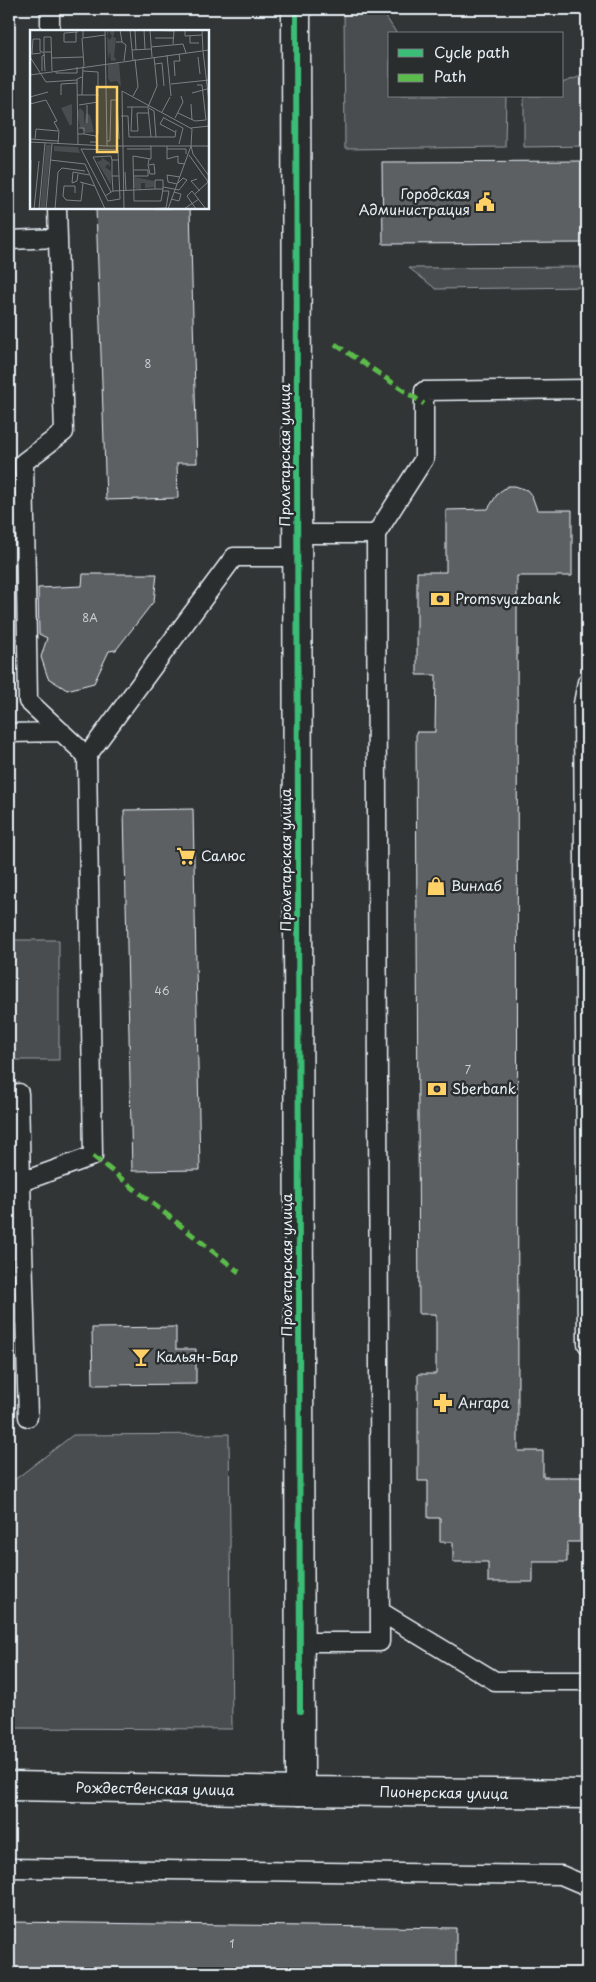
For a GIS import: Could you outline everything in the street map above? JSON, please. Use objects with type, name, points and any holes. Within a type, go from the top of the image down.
[{"type":"main road","name":"Пролетарская улица","points":[[296,9],[300,1791]]},
{"type":"main road","name":"Рождественская улица","points":[[9,1786],[300,1791]]},
{"type":"main road","name":"Пионерская улица","points":[[300,1791],[587,1794]]},
{"type":"lane","points":[[50,9],[50,30]]},
{"type":"lane","points":[[57,209],[64,432],[16,462],[28,701],[87,756]]},
{"type":"lane","points":[[9,240],[58,238]]},
{"type":"lane","points":[[300,1642],[380,1642],[376,534],[424,459],[424,391],[587,389]]},
{"type":"lane","points":[[21,1182],[93,1156],[87,756],[234,557],[376,534]]},
{"type":"lane","points":[[587,682],[583,713],[587,1344]]},
{"type":"lane","points":[[9,733],[62,732]]},
{"type":"lane","points":[[19,1093],[28,1417]]},
{"type":"lane","points":[[381,1612],[495,1681],[587,1681]]},
{"type":"lane","points":[[9,1868],[561,1875],[587,1886]]},
{"type":"shaded area","points":[[344,9],[381,9],[396,32],[388,32],[388,98],[506,98],[505,147],[345,149]]},
{"type":"shaded area","points":[[587,74],[587,146],[524,147],[524,98],[564,98],[564,82]]},
{"type":"shaded area","points":[[587,267],[587,287],[436,289],[409,268]]},
{"type":"shaded area","points":[[9,940],[59,940],[59,1060],[9,1060]]},
{"type":"shaded area","points":[[229,1434],[232,1729],[9,1728],[9,1484],[73,1435]]},
{"type":"building","name":"Городская Администрация","points":[[587,161],[587,243],[383,244],[382,162]]},
{"type":"building","points":[[96,209],[190,209],[197,463],[177,463],[178,498],[106,500]]},
{"type":"building","points":[[508,486],[527,490],[532,496],[537,510],[572,510],[572,576],[517,576],[518,1451],[543,1451],[543,1477],[587,1477],[587,1518],[580,1518],[580,1542],[567,1542],[567,1562],[533,1562],[533,1582],[488,1582],[488,1562],[453,1562],[453,1542],[440,1542],[440,1518],[428,1518],[428,1481],[418,1481],[418,1374],[436,1374],[436,1314],[419,1314],[416,732],[435,732],[436,675],[417,675],[417,572],[446,572],[446,510],[488,509],[498,493]]},
{"type":"building","points":[[83,574],[157,574],[154,601],[116,650],[109,651],[94,683],[67,690],[48,678],[41,657],[47,638],[39,634],[38,588],[82,586]]},
{"type":"building","points":[[193,809],[200,1170],[132,1171],[124,810]]},
{"type":"building","points":[[176,1327],[176,1349],[196,1349],[196,1384],[93,1385],[92,1328]]},
{"type":"building","points":[[9,1922],[456,1928],[456,1973],[9,1973]]},
{"type":"marked path","points":[[335,344],[424,404]]},
{"type":"marked path","points":[[93,1156],[239,1272]]},
{"type":"cycle path","points":[[296,9],[300,1711]]},
{"type":"place","name":"Городская Администрация","points":[[485,202]]},
{"type":"place","name":"Promsvyazbank","points":[[440,599]]},
{"type":"place","name":"Салюс","points":[[186,856]]},
{"type":"place","name":"Винлаб","points":[[436,886]]},
{"type":"place","name":"Sberbank","points":[[437,1089]]},
{"type":"place","name":"Кальян-Бар","points":[[141,1357]]},
{"type":"place","name":"Ангара","points":[[443,1403]]}]
